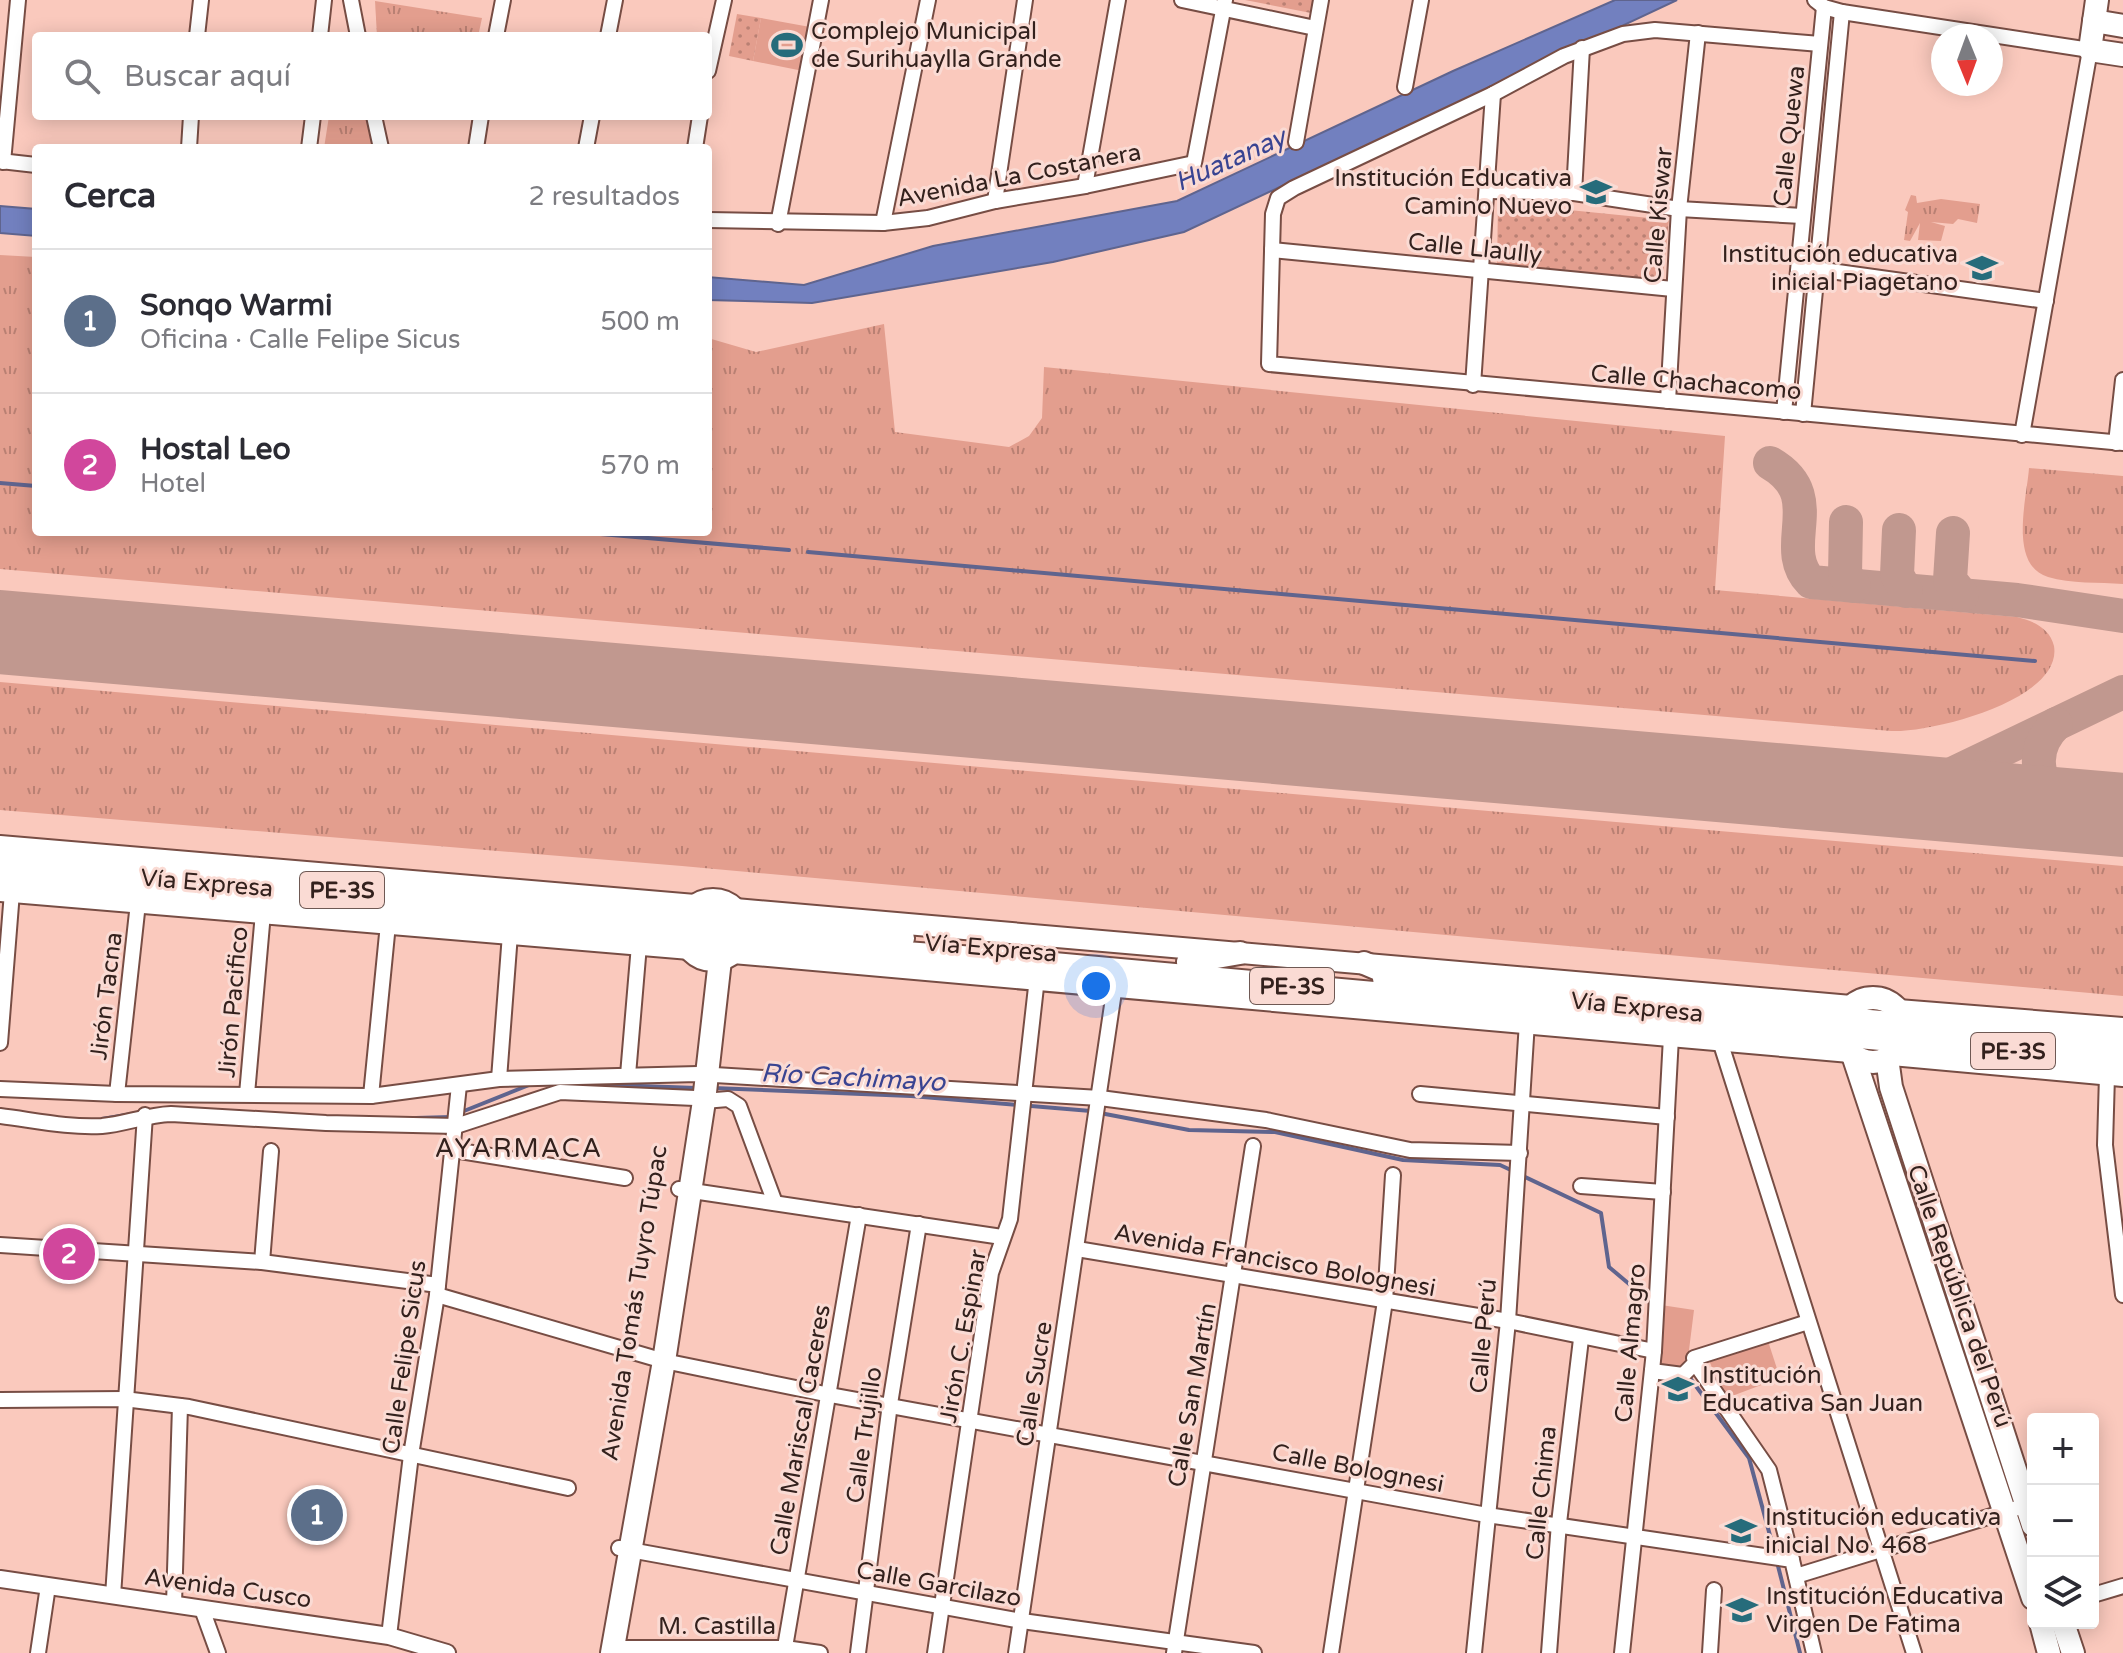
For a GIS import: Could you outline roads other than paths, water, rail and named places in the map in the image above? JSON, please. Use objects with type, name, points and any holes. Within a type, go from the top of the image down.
[{"type":"main road","points":[[2123,26],[2096,10],[2090,50],[2123,55]]},
{"type":"main road","name":"Vía Expresa","points":[[0,846],[318,873],[713,936],[1188,969],[1897,1038],[2123,1043]]},
{"type":"main road","name":"Vía Expresa","points":[[0,860],[114,878],[369,900],[713,936],[1037,978],[1720,1041],[1848,1034]]},
{"type":"main road","points":[[114,878],[162,860]]},
{"type":"main road","points":[[318,873],[369,900]]},
{"type":"main road","points":[[114,878],[150,904]]},
{"type":"main road","name":"Vía Expresa","points":[[4,887],[114,878]]},
{"type":"main road","name":"Vía Expresa","points":[[4,887],[150,904],[639,945],[713,936],[1240,953],[1364,963],[1848,1034],[1870,1061],[1897,1038],[2123,1028]]},
{"type":"main road","points":[[315,918],[369,900]]},
{"type":"main road","name":"Avenida Tomás Tuyro Túpac","points":[[609,1651],[701,1087],[713,936]]},
{"type":"main road","points":[[1188,969],[1240,953]]},
{"type":"main road","points":[[1364,963],[1407,989]]},
{"type":"main road","points":[[1188,969],[1237,996]]},
{"type":"main road","points":[[1357,1007],[1407,989]]},
{"type":"main road","name":"Calle República del Perú","points":[[1848,1034],[2022,1514]]},
{"type":"main road","name":"Vía Expresa","points":[[1897,1038],[2118,1071]]},
{"type":"main road","name":"Calle República del Perú","points":[[1897,1038],[1891,1087],[2022,1514],[2028,1557]]},
{"type":"main road","points":[[2043,1629],[2049,1653]]},
{"type":"main road","points":[[2065,1629],[2073,1653]]},
{"type":"street","points":[[18,0],[2,162],[32,165]]},
{"type":"street","points":[[197,32],[201,0]]},
{"type":"street","points":[[320,32],[324,0]]},
{"type":"street","points":[[351,0],[357,32]]},
{"type":"street","points":[[497,32],[503,0]]},
{"type":"street","points":[[609,32],[615,0]]},
{"type":"street","points":[[712,53],[724,0]]},
{"type":"street","points":[[778,224],[821,0]]},
{"type":"street","points":[[883,223],[928,0]]},
{"type":"street","points":[[995,201],[1025,0]]},
{"type":"street","points":[[1085,186],[1118,0]]},
{"type":"street","points":[[1182,0],[1225,4],[1315,28]]},
{"type":"street","points":[[1296,142],[1321,0]]},
{"type":"street","points":[[1405,87],[1421,0]]},
{"type":"street","name":"Avenida La Costanera","points":[[712,220],[778,224],[883,223],[928,218],[995,201],[1194,163],[1225,4]]},
{"type":"street","points":[[1820,4],[1842,12],[2090,50],[2022,435]]},
{"type":"street","name":"Calle Quewa","points":[[1784,412],[1820,44],[1820,4]]},
{"type":"street","name":"Calle Quewa","points":[[1803,414],[1842,12]]},
{"type":"street","points":[[1272,250],[1273,214],[1278,198],[1582,48],[1639,31],[1820,44]]},
{"type":"street","name":"Calle Kiswar","points":[[1668,401],[1679,209],[1698,33]]},
{"type":"street","points":[[1574,193],[1582,48]]},
{"type":"street","points":[[1473,385],[1489,191],[1493,94]]},
{"type":"street","points":[[189,144],[191,120]]},
{"type":"street","points":[[310,144],[312,120]]},
{"type":"street","points":[[375,120],[380,144]]},
{"type":"street","points":[[477,144],[480,120]]},
{"type":"street","points":[[587,144],[591,120]]},
{"type":"street","points":[[696,144],[699,120]]},
{"type":"street","points":[[1489,191],[1574,193],[1679,209],[1802,216]]},
{"type":"street","name":"Calle Llaully","points":[[1272,250],[1673,289]]},
{"type":"street","name":"Calle Chachacomo","points":[[1272,250],[1268,361],[1272,366],[2120,443]]},
{"type":"street","points":[[1799,267],[2046,301]]},
{"type":"street","points":[[2120,443],[2123,380]]},
{"type":"street","points":[[0,1043],[4,887]]},
{"type":"street","name":"Jirón Tacna","points":[[117,1094],[150,904]]},
{"type":"street","name":"Jirón Pacifico","points":[[247,1094],[263,913]]},
{"type":"street","points":[[371,1096],[388,924]]},
{"type":"street","points":[[499,1079],[510,934]]},
{"type":"street","points":[[628,1075],[639,945]]},
{"type":"street","name":"Jirón C. Espinar","points":[[935,1653],[991,1273],[1010,1219],[1037,978]]},
{"type":"street","name":"Calle Sucre","points":[[1016,1653],[1115,985]]},
{"type":"street","name":"Calle Perú","points":[[1474,1653],[1508,1321],[1527,1022]]},
{"type":"street","name":"Calle Almagro","points":[[1622,1653],[1654,1351],[1671,1037]]},
{"type":"street","points":[[1720,1041],[1914,1653]]},
{"type":"street","points":[[2118,1071],[2105,1145],[2123,1295]]},
{"type":"street","points":[[0,1089],[117,1094],[371,1096],[499,1079],[628,1075],[701,1087],[739,1106],[775,1203]]},
{"type":"street","name":"Calle Felipe Sicus","points":[[395,1643],[411,1455],[437,1290],[459,1085]]},
{"type":"street","points":[[0,1116],[88,1126],[106,1126],[145,1115],[456,1126],[560,1092],[701,1087],[1022,1101],[1266,1120],[1410,1150],[1519,1159]]},
{"type":"street","points":[[1420,1094],[1667,1117]]},
{"type":"street","points":[[113,1596],[145,1115]]},
{"type":"street","name":"Calle San Martín","points":[[1175,1647],[1202,1461],[1236,1276],[1253,1146]]},
{"type":"street","points":[[454,1150],[625,1178]]},
{"type":"street","points":[[262,1262],[271,1151]]},
{"type":"street","points":[[1331,1653],[1385,1301],[1393,1175]]},
{"type":"street","points":[[1581,1186],[1663,1192]]},
{"type":"street","points":[[684,1190],[1002,1237]]},
{"type":"street","name":"Calle Mariscal Caceres","points":[[784,1650],[859,1215]]},
{"type":"street","name":"Calle Trujillo","points":[[858,1653],[890,1404],[919,1224]]},
{"type":"street","name":"Calle Bolognesi","points":[[0,1245],[262,1262],[437,1290],[658,1359],[830,1395],[1487,1515],[1559,1523],[1632,1539],[1788,1559]]},
{"type":"street","name":"Avenida Francisco Bolognesi","points":[[1077,1249],[1508,1321],[1581,1339],[1654,1351]]},
{"type":"street","points":[[1689,1370],[1694,1358],[1808,1322]]},
{"type":"street","name":"Calle Chima","points":[[1549,1653],[1559,1523],[1581,1339]]},
{"type":"street","points":[[1652,1371],[1689,1370]]},
{"type":"street","points":[[1689,1370],[1769,1470],[1788,1559],[1796,1576],[1814,1653]]},
{"type":"street","points":[[0,1400],[124,1399],[180,1406],[568,1488]]},
{"type":"street","points":[[174,1604],[180,1406]]},
{"type":"street","points":[[1796,1576],[1881,1550],[2022,1514]]},
{"type":"street","name":"Calle Garcilazo","points":[[624,1548],[1175,1647],[1254,1653]]},
{"type":"street","name":"Avenida Cusco","points":[[0,1579],[174,1604],[447,1653]]},
{"type":"street","points":[[38,1653],[48,1586]]},
{"type":"street","points":[[2099,1593],[2123,1586]]},
{"type":"street","points":[[1710,1653],[1714,1590]]},
{"type":"street","points":[[202,1609],[218,1653]]},
{"type":"street","name":"M. Castilla","points":[[609,1651],[784,1650],[820,1653]]},
{"type":"water","points":[[1615,0],[1677,0],[1184,232],[1053,262],[812,303],[712,300],[712,277],[804,285],[933,246],[1177,201],[1453,71]]},
{"type":"water","points":[[0,206],[32,209],[32,236],[0,233]]},
{"type":"waterway","points":[[0,483],[32,486]]},
{"type":"waterway","points":[[624,536],[789,550]]},
{"type":"waterway","points":[[808,552],[2035,661]]},
{"type":"waterway","name":"Río Cachimayo","points":[[585,1084],[696,1088]]},
{"type":"waterway","name":"Río Cachimayo","points":[[459,1113],[529,1085]]},
{"type":"waterway","name":"Río Cachimayo","points":[[713,1088],[911,1096],[1091,1111]]},
{"type":"waterway","name":"Río Cachimayo","points":[[102,1119],[156,1110]]},
{"type":"waterway","name":"Río Cachimayo","points":[[1100,1113],[1189,1130],[1275,1132],[1403,1160],[1500,1165],[1513,1171]]},
{"type":"waterway","name":"Río Cachimayo","points":[[416,1118],[451,1117]]},
{"type":"waterway","name":"Río Cachimayo","points":[[1521,1175],[1601,1213],[1609,1267],[1641,1294]]},
{"type":"waterway","name":"Río Cachimayo","points":[[1687,1374],[1749,1458],[1775,1554]]},
{"type":"waterway","name":"Río Cachimayo","points":[[1777,1562],[1800,1653]]},
{"type":"place","name":"Complejo Municipal de Surihuaylla Grande","points":[[787,45]]},
{"type":"place","name":"Institución Educativa Camino Nuevo","points":[[1596,192]]},
{"type":"place","name":"Institución educativa inicial Piagetano","points":[[1982,268]]},
{"type":"place","name":"Hostal Leo","points":[[69,1254]]},
{"type":"place","name":"Institución Educativa San Juan","points":[[1678,1389]]},
{"type":"place","name":"Sonqo Warmi","points":[[317,1515]]},
{"type":"place","name":"Institución educativa inicial No. 468","points":[[1741,1531]]},
{"type":"place","name":"Institución Educativa Virgen De Fatima","points":[[1742,1610]]},
{"type":"district","name":"AYARMACA","points":[[519,1148]]},
{"type":"water label","name":"Huatanay","points":[[1230,159]]}]
